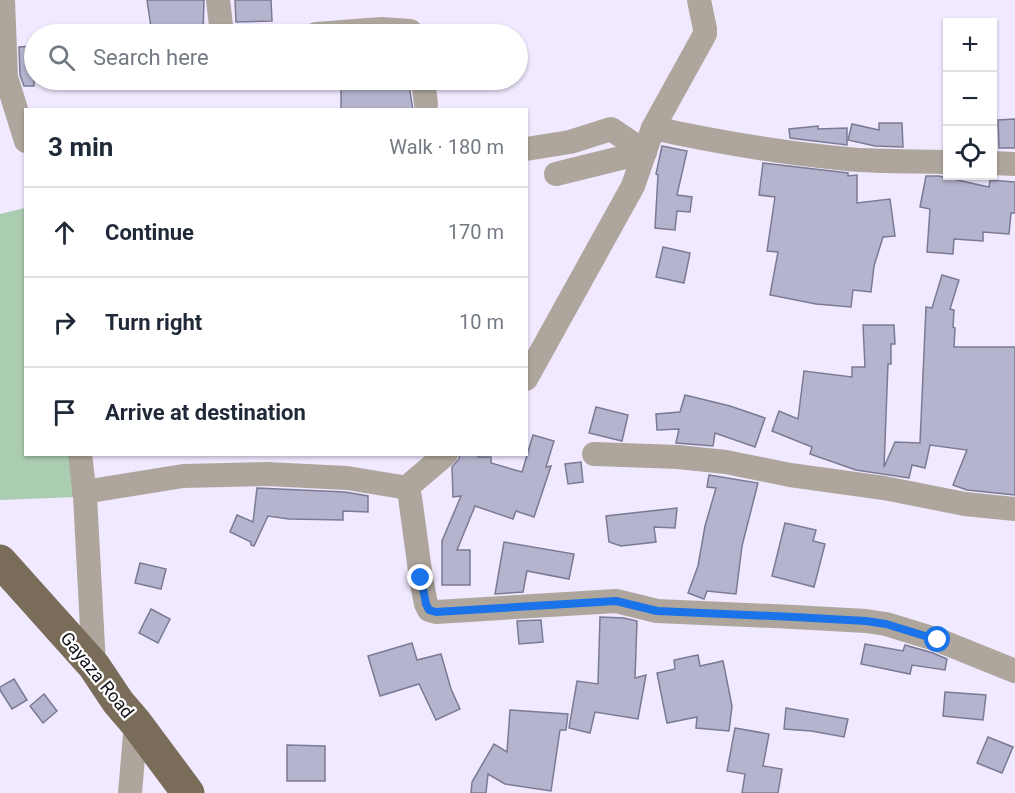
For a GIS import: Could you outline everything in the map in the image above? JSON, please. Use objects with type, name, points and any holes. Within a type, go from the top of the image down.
[{"type":"main road","name":"Gayaza Road","points":[[0,561],[94,666],[118,702],[188,793]]},
{"type":"street","points":[[3,0],[6,77],[24,135]]},
{"type":"street","points":[[218,0],[221,24]]},
{"type":"street","points":[[528,375],[633,186],[653,128],[705,34],[699,0]]},
{"type":"street","points":[[424,90],[426,104]]},
{"type":"street","points":[[653,128],[700,138],[816,156],[943,162]]},
{"type":"street","points":[[528,149],[570,142],[611,129],[645,152]]},
{"type":"street","points":[[556,174],[645,152]]},
{"type":"street","points":[[997,163],[1015,164]]},
{"type":"street","points":[[594,454],[678,457],[726,462],[965,504],[1015,509]]},
{"type":"street","points":[[80,456],[94,666]]},
{"type":"street","points":[[405,489],[444,456]]},
{"type":"street","points":[[84,492],[183,476],[267,474],[347,477],[402,487],[410,497],[426,604],[432,611],[616,601],[657,611],[866,621],[886,624],[938,640],[1015,671]]},
{"type":"street","points":[[130,793],[136,723]]},
{"type":"green space","points":[[24,208],[24,456],[70,456],[76,497],[0,500],[0,214]]},
{"type":"building","points":[[147,0],[204,0],[203,24],[151,24]]},
{"type":"building","points":[[235,0],[271,0],[272,21],[236,22]]},
{"type":"building","points":[[19,47],[24,47],[24,86],[20,75]]},
{"type":"building","points":[[341,90],[410,90],[413,108],[341,108]]},
{"type":"building","points":[[1015,119],[1015,148],[999,148],[998,120]]},
{"type":"building","points":[[879,123],[902,123],[903,147],[875,146],[848,140],[852,124],[879,130]]},
{"type":"building","points":[[818,126],[818,129],[847,128],[847,145],[790,138],[789,129]]},
{"type":"building","points":[[662,146],[687,151],[677,195],[692,197],[690,212],[677,211],[675,230],[655,228],[658,175],[656,174]]},
{"type":"building","points":[[763,163],[848,173],[848,176],[857,175],[857,203],[890,199],[895,236],[883,237],[874,266],[871,292],[853,290],[851,307],[816,304],[770,295],[778,252],[767,251],[775,197],[759,195]]},
{"type":"building","points":[[926,176],[939,176],[943,177],[943,180],[957,180],[989,187],[990,180],[1015,182],[1015,213],[1011,213],[1009,234],[983,232],[983,241],[954,239],[953,254],[927,252],[930,209],[920,207]]},
{"type":"building","points":[[663,247],[690,253],[684,283],[656,277]]},
{"type":"building","points":[[942,275],[959,280],[950,309],[954,310],[954,347],[1015,347],[1015,495],[967,490],[953,485],[967,450],[930,445],[925,468],[912,465],[909,478],[856,470],[810,454],[812,447],[772,431],[779,411],[798,419],[804,371],[852,377],[852,367],[865,367],[863,325],[894,325],[895,344],[891,344],[891,364],[888,364],[884,467],[895,442],[920,443],[926,307],[932,308]]},
{"type":"building","points":[[685,395],[730,406],[765,418],[755,447],[715,433],[713,446],[676,443],[679,429],[657,430],[656,414],[680,412]]},
{"type":"building","points":[[596,407],[628,415],[622,441],[589,433]]},
{"type":"building","points":[[533,435],[554,441],[546,467],[551,466],[534,517],[516,511],[513,519],[475,506],[457,550],[470,550],[470,585],[442,585],[442,541],[461,496],[453,497],[452,467],[460,456],[478,456],[491,457],[491,463],[522,472]]},
{"type":"building","points":[[581,462],[583,482],[568,484],[565,464]]},
{"type":"building","points":[[709,475],[758,483],[742,546],[736,594],[707,591],[704,599],[688,593],[698,566],[705,526],[716,488],[707,487]]},
{"type":"building","points":[[257,488],[345,492],[368,496],[368,512],[343,511],[343,520],[289,519],[268,516],[254,546],[251,542],[230,532],[237,515],[253,522]]},
{"type":"building","points":[[677,508],[675,528],[654,527],[656,542],[621,546],[609,542],[606,516]]},
{"type":"building","points":[[785,523],[816,530],[813,541],[825,544],[814,587],[772,576]]},
{"type":"building","points":[[504,542],[574,554],[569,579],[527,571],[523,592],[495,594]]},
{"type":"building","points":[[140,563],[166,569],[161,589],[135,583]]},
{"type":"building","points":[[151,609],[170,619],[158,643],[139,633]]},
{"type":"building","points":[[600,617],[637,621],[635,678],[646,675],[638,719],[595,712],[590,733],[569,728],[577,681],[598,684]]},
{"type":"building","points":[[541,620],[543,642],[519,644],[517,621]]},
{"type":"building","points":[[412,643],[417,660],[441,654],[451,689],[460,709],[436,720],[419,684],[380,696],[368,656]]},
{"type":"building","points":[[865,644],[903,651],[905,645],[933,653],[947,659],[945,670],[912,665],[910,674],[861,664]]},
{"type":"building","points":[[698,655],[700,666],[723,661],[732,706],[729,731],[696,728],[697,717],[667,723],[657,673],[675,669],[674,660]]},
{"type":"building","points":[[14,679],[27,700],[12,709],[0,687]]},
{"type":"building","points":[[945,692],[986,695],[983,720],[943,716]]},
{"type":"building","points":[[44,694],[57,711],[43,723],[30,706]]},
{"type":"building","points":[[786,708],[848,719],[844,737],[784,729]]},
{"type":"building","points":[[510,710],[568,714],[566,730],[560,730],[551,791],[505,784],[488,774],[486,793],[471,793],[472,782],[494,744],[507,752]]},
{"type":"building","points":[[735,728],[769,734],[763,766],[782,769],[778,793],[742,793],[745,774],[727,771]]},
{"type":"building","points":[[988,737],[1013,747],[1002,773],[977,763]]},
{"type":"building","points":[[287,745],[325,746],[325,781],[287,781]]},
{"type":"route","points":[[421,578],[426,604],[429,610],[436,612],[621,601],[657,611],[866,621],[886,624],[938,640]]}]
